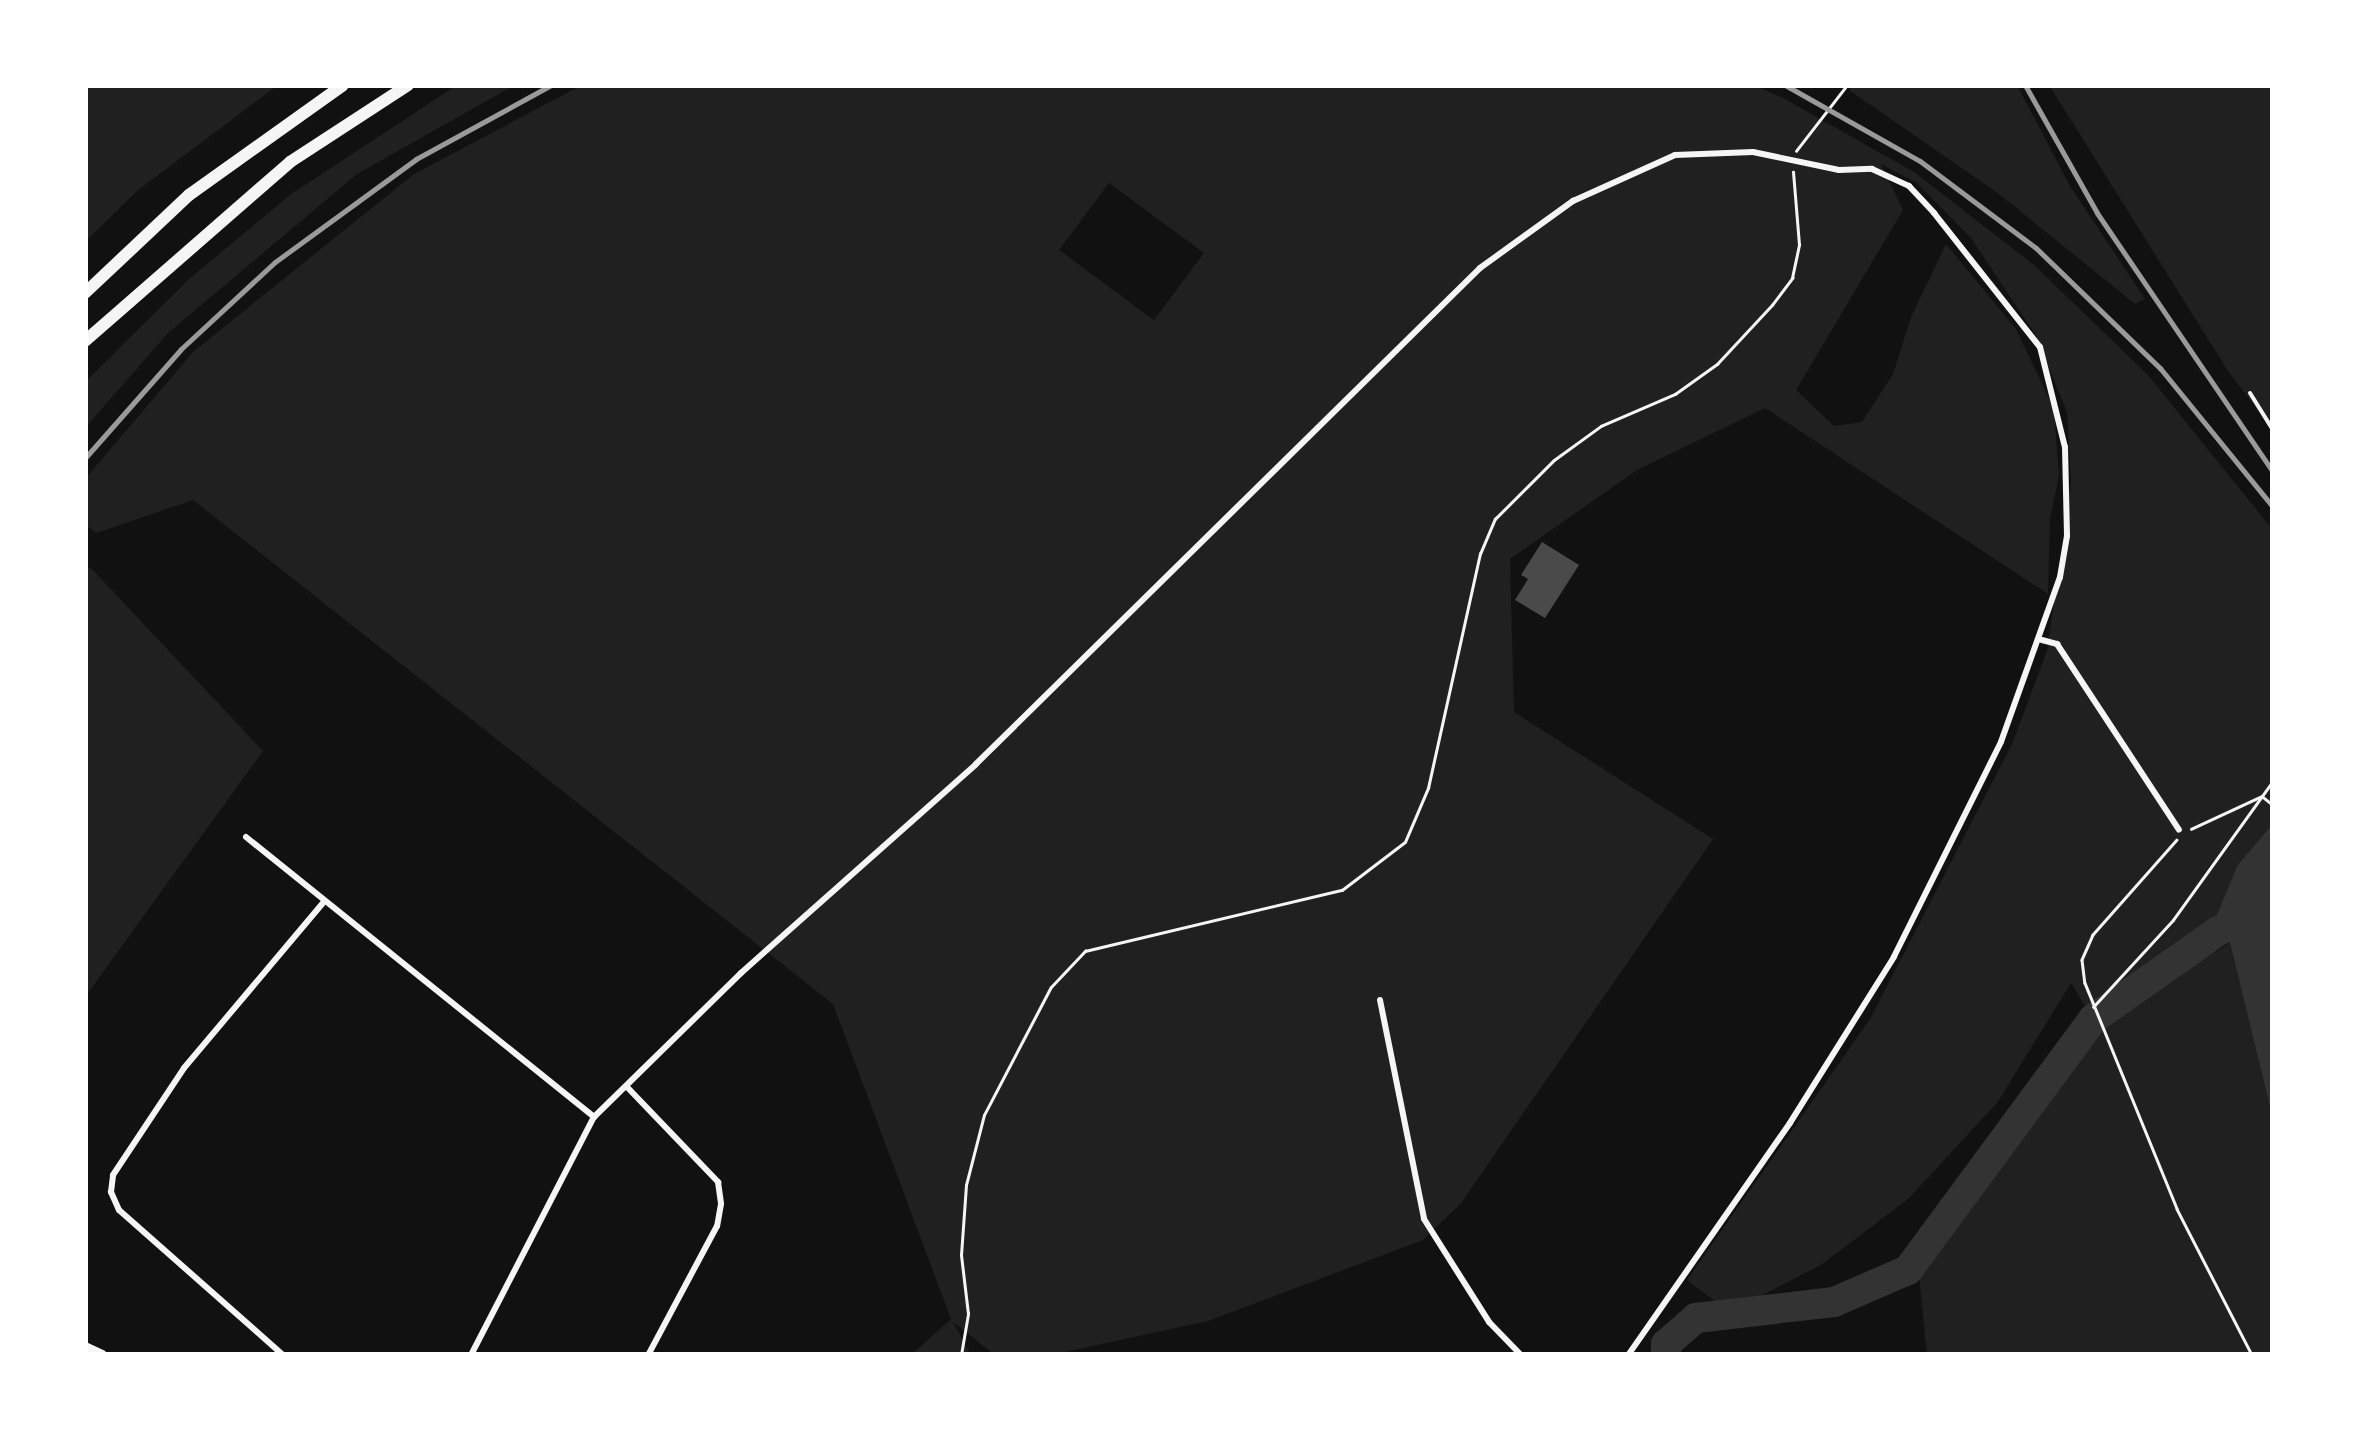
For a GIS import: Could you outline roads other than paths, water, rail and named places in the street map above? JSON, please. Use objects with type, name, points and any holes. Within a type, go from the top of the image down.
[{"type":"highway","points":[[85,293],[188,194],[342,85]]},
{"type":"highway","points":[[85,341],[275,175],[408,85]]},
{"type":"main road","points":[[85,1346],[102,1355]]},
{"type":"street","points":[[471,1355],[594,1117],[754,960],[976,764],[1480,268],[1573,201],[1675,156],[1716,150],[1791,157],[1892,176],[1934,213],[2040,348],[2057,400],[2067,536],[2042,640],[2001,742],[1894,957],[1790,1122],[1628,1355]]},
{"type":"street","points":[[2042,640],[2057,644],[2179,830]]},
{"type":"street","points":[[246,837],[594,1117]]},
{"type":"street","points":[[283,1355],[118,1210],[110,1192],[113,1175],[184,1068],[324,903]]},
{"type":"street","points":[[1380,1000],[1424,1219],[1489,1322],[1521,1355]]},
{"type":"street","points":[[627,1087],[718,1182],[721,1204],[717,1226],[648,1355]]},
{"type":"lane","points":[[2250,393],[2273,430]]},
{"type":"waterway","points":[[1666,1355],[1666,1344],[1696,1318],[1834,1302],[1908,1270],[2093,1019],[2218,931],[2256,915]]},
{"type":"railway","points":[[85,458],[181,349],[275,262],[416,159],[551,85]]},
{"type":"railway","points":[[1785,85],[1920,161],[2036,248],[2160,368],[2273,507]]},
{"type":"railway","points":[[2025,85],[2097,213],[2273,472]]}]
